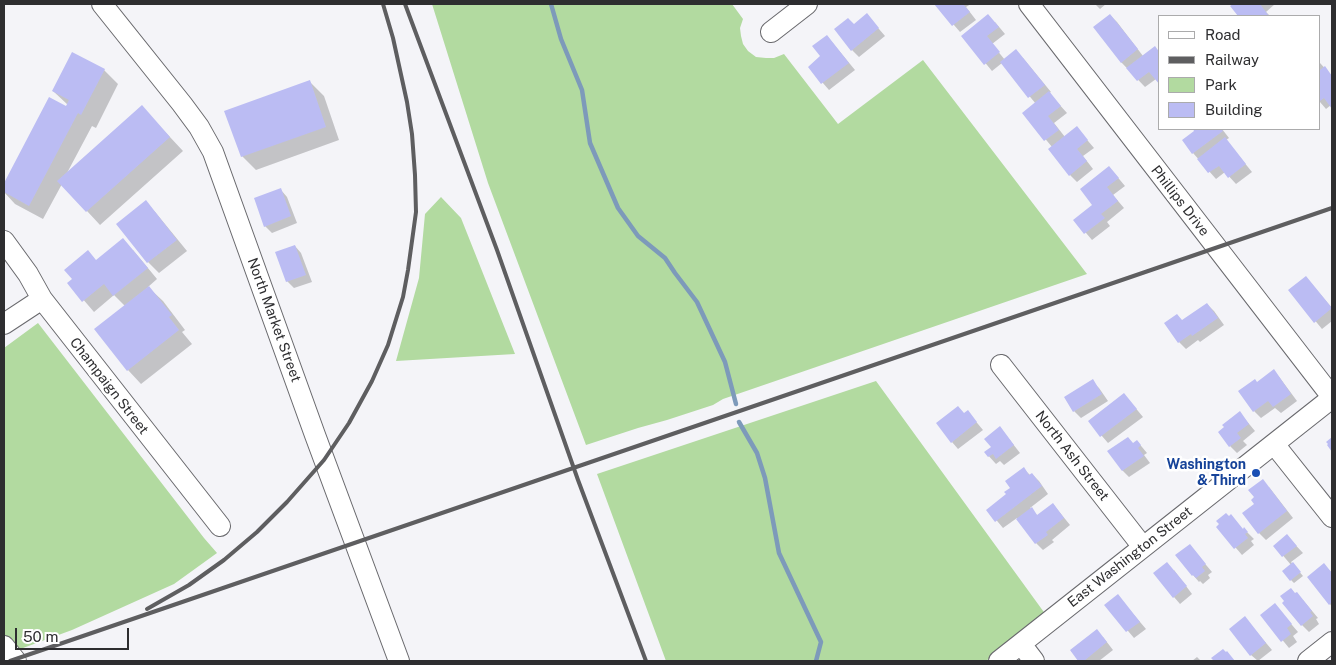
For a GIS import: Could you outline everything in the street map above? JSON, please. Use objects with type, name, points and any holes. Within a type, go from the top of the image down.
[{"type":"street","name":"North Market Street","points":[[102,4],[199,126],[213,152],[399,661]]},
{"type":"street","points":[[771,32],[807,4]]},
{"type":"street","name":"Phillips Drive","points":[[1029,4],[1332,398]]},
{"type":"street","name":"Champaign Street","points":[[4,241],[28,274],[42,299],[220,526]]},
{"type":"street","points":[[4,324],[42,299]]},
{"type":"street","name":"North Ash Street","points":[[1001,365],[1143,547]]},
{"type":"street","name":"East Washington Street","points":[[999,661],[1332,398]]},
{"type":"street","points":[[1274,444],[1332,518]]},
{"type":"street","points":[[1308,661],[1332,642]]},
{"type":"street","points":[[1021,644],[1034,661]]},
{"type":"street","points":[[4,646],[16,661]]},
{"type":"green space","points":[[432,4],[732,4],[743,19],[740,28],[741,36],[743,44],[748,51],[756,57],[766,58],[774,58],[784,54],[838,124],[923,60],[1087,274],[723,399],[713,405],[586,445],[488,183]]},
{"type":"green space","points":[[441,197],[461,218],[515,354],[396,361],[419,278],[425,214]]},
{"type":"green space","points":[[38,323],[217,553],[174,584],[72,630],[4,655],[4,348]]},
{"type":"green space","points":[[876,381],[1046,615],[986,661],[666,661],[597,474]]},
{"type":"building","points":[[934,4],[963,4],[970,12],[952,26]]},
{"type":"building","points":[[1233,4],[1260,4],[1268,15],[1237,15],[1230,6]]},
{"type":"building","points":[[867,13],[879,28],[851,51],[834,29],[848,18],[854,24]]},
{"type":"building","points":[[988,14],[999,27],[987,36],[1000,52],[984,65],[961,36]]},
{"type":"building","points":[[1110,14],[1138,49],[1121,63],[1093,27]]},
{"type":"building","points":[[827,35],[849,63],[821,84],[808,67],[820,56],[812,46]]},
{"type":"building","points":[[1155,46],[1158,50],[1158,83],[1149,72],[1137,81],[1126,68]]},
{"type":"building","points":[[1016,49],[1045,85],[1028,98],[1000,62]]},
{"type":"building","points":[[72,52],[105,69],[81,115],[78,113],[29,206],[4,192],[4,183],[49,97],[66,106],[69,100],[52,91]]},
{"type":"building","points":[[1325,66],[1332,76],[1332,109],[1324,98],[1321,100],[1321,69]]},
{"type":"building","points":[[310,80],[326,127],[241,157],[224,111]]},
{"type":"building","points":[[1049,91],[1061,106],[1048,116],[1059,130],[1044,141],[1022,113]]},
{"type":"building","points":[[142,105],[170,137],[86,212],[57,181]]},
{"type":"building","points":[[1077,126],[1088,140],[1077,149],[1087,161],[1069,176],[1048,149]]},
{"type":"building","points":[[1194,131],[1223,131],[1192,154],[1182,140]]},
{"type":"building","points":[[1225,137],[1246,164],[1228,178],[1219,166],[1208,173],[1197,159]]},
{"type":"building","points":[[1109,166],[1119,178],[1107,187],[1118,201],[1101,214],[1105,218],[1084,234],[1073,220],[1092,205],[1080,189]]},
{"type":"building","points":[[281,188],[291,216],[264,227],[254,198]]},
{"type":"building","points":[[146,200],[177,240],[147,263],[116,224]]},
{"type":"building","points":[[123,238],[148,268],[113,296],[104,284],[82,302],[67,283],[72,279],[64,270],[88,250],[96,260]]},
{"type":"building","points":[[295,245],[306,275],[286,282],[275,252]]},
{"type":"building","points":[[1306,276],[1332,308],[1314,323],[1288,290]]},
{"type":"building","points":[[149,286],[172,315],[169,317],[179,330],[127,371],[94,329]]},
{"type":"building","points":[[1207,303],[1218,318],[1178,343],[1164,323],[1177,314],[1182,320]]},
{"type":"building","points":[[1274,369],[1291,394],[1273,407],[1268,401],[1253,412],[1238,391],[1255,379],[1257,382]]},
{"type":"building","points":[[1093,379],[1102,394],[1073,412],[1064,397]]},
{"type":"building","points":[[1124,393],[1137,409],[1100,437],[1088,421]]},
{"type":"building","points":[[958,406],[964,413],[968,410],[977,422],[951,443],[936,423]]},
{"type":"building","points":[[1240,411],[1249,424],[1237,433],[1241,438],[1229,447],[1218,432],[1224,427],[1222,425]]},
{"type":"building","points":[[1000,426],[1014,445],[996,459],[993,454],[988,457],[984,452],[991,447],[984,439]]},
{"type":"building","points":[[1128,437],[1133,443],[1137,440],[1141,445],[1138,448],[1144,456],[1122,471],[1107,451]]},
{"type":"building","points":[[1332,437],[1332,452],[1326,442]]},
{"type":"building","points":[[1024,467],[1029,475],[1032,473],[1042,486],[995,522],[986,510],[1006,494],[1004,492],[1010,488],[1005,481]]},
{"type":"building","points":[[1263,479],[1287,511],[1258,534],[1242,513],[1254,504],[1251,500],[1254,497],[1248,490]]},
{"type":"building","points":[[1053,503],[1064,518],[1046,532],[1048,535],[1035,544],[1016,519],[1032,507],[1037,515]]},
{"type":"building","points":[[1226,513],[1229,516],[1231,514],[1243,529],[1244,527],[1248,532],[1245,534],[1248,538],[1234,549],[1216,527],[1219,524],[1216,521]]},
{"type":"building","points":[[1287,534],[1297,546],[1282,557],[1273,546]]},
{"type":"building","points":[[1190,544],[1206,564],[1202,567],[1205,571],[1196,578],[1192,576],[1175,555]]},
{"type":"building","points":[[1167,562],[1187,586],[1173,598],[1153,573]]},
{"type":"building","points":[[1293,562],[1301,572],[1290,581],[1282,571]]},
{"type":"building","points":[[1324,563],[1332,573],[1332,602],[1329,605],[1307,577]]},
{"type":"building","points":[[1291,588],[1295,593],[1297,592],[1312,611],[1310,612],[1313,616],[1301,626],[1282,603],[1284,601],[1280,596]]},
{"type":"building","points":[[1118,594],[1140,622],[1126,632],[1104,605]]},
{"type":"building","points":[[1275,603],[1292,624],[1287,628],[1291,634],[1281,642],[1260,615]]},
{"type":"building","points":[[1245,616],[1266,643],[1250,656],[1229,629]]},
{"type":"building","points":[[1097,629],[1107,642],[1084,661],[1078,661],[1070,650]]},
{"type":"building","points":[[1223,649],[1235,661],[1214,661],[1211,658]]},
{"type":"waterway","points":[[551,4],[561,39],[582,90],[590,143],[618,208],[638,236],[665,258],[697,302],[725,362],[736,404]]},
{"type":"waterway","points":[[739,422],[757,453],[765,478],[779,553],[821,642],[816,661]]},
{"type":"railway","points":[[147,609],[189,585],[224,560],[257,532],[287,502],[324,460],[349,423],[372,381],[388,345],[403,297],[416,212],[412,134],[407,102],[393,38],[383,4]]},
{"type":"railway","points":[[405,4],[497,250],[578,480],[646,661]]},
{"type":"railway","points":[[10,661],[1332,208]]},
{"type":"place","name":"Washington & Third","points":[[1256,473]]}]
